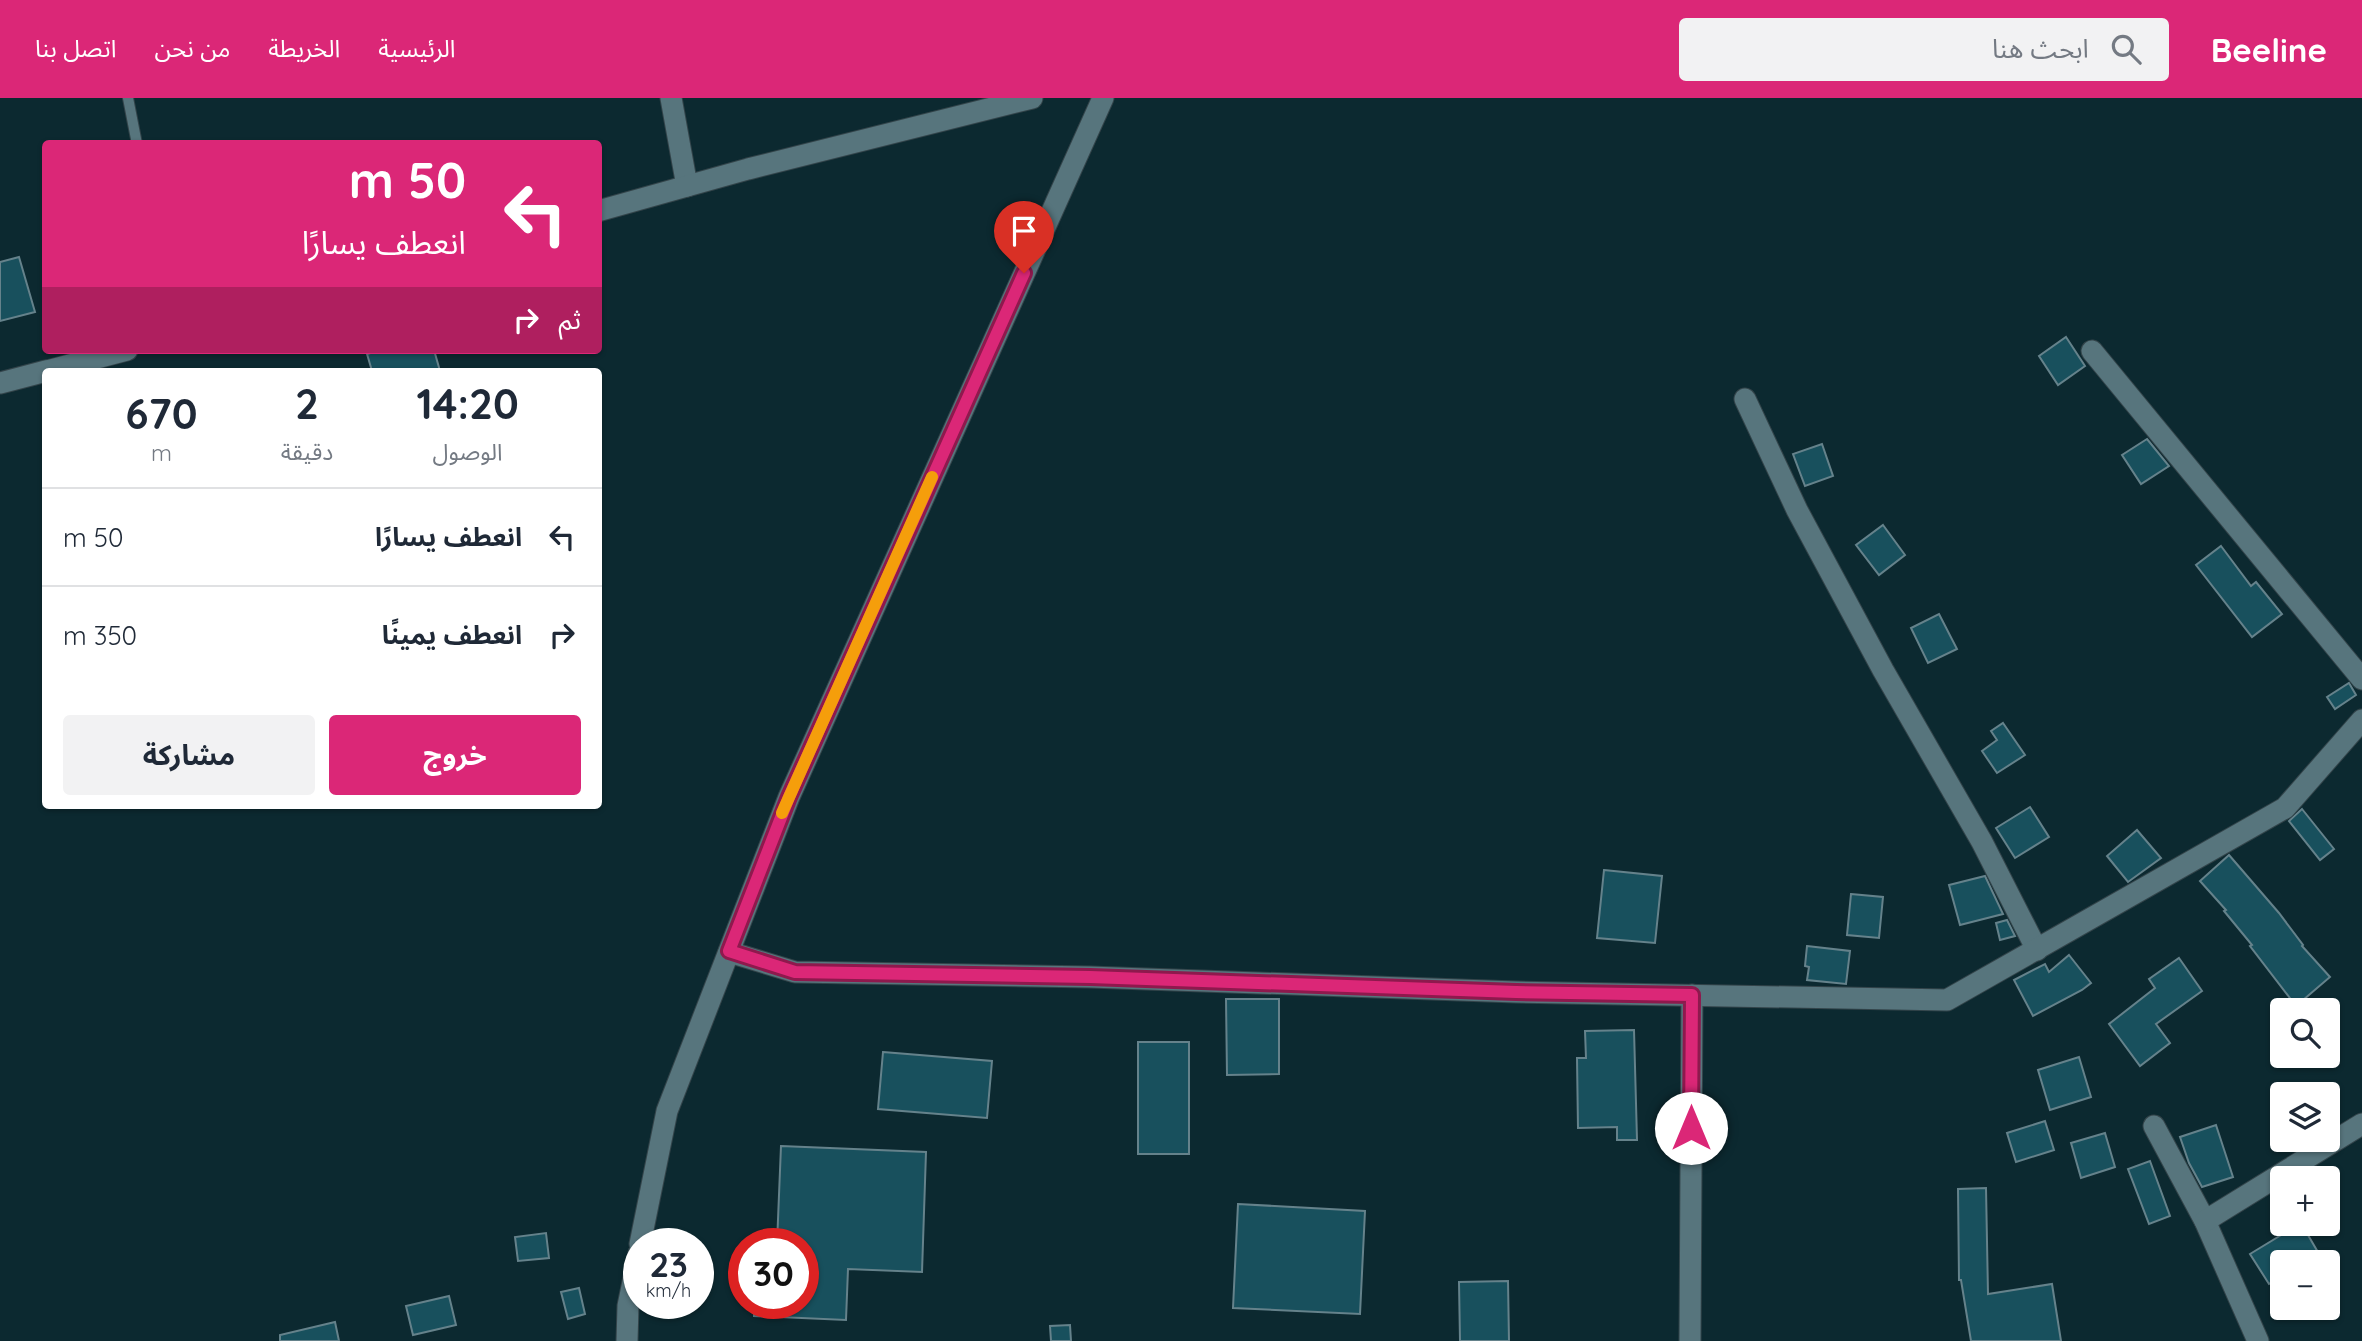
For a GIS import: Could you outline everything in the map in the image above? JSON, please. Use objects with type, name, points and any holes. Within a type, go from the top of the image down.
[{"type":"street","points":[[671,98],[687,186]]},
{"type":"street","points":[[602,210],[1032,98]]},
{"type":"street","points":[[643,1228],[667,1111],[789,797],[1103,98]]},
{"type":"street","points":[[2092,351],[2362,679]]},
{"type":"street","points":[[58,368],[112,354]]},
{"type":"street","points":[[0,383],[42,372]]},
{"type":"street","points":[[1745,399],[1804,523],[1883,670],[1982,842],[2037,950]]},
{"type":"street","points":[[729,951],[795,972],[1090,977],[1516,992],[1947,1000],[2286,808],[2362,720]]},
{"type":"street","points":[[1690,1341],[1692,995]]},
{"type":"street","points":[[2204,1221],[2362,1124]]},
{"type":"street","points":[[2154,1126],[2204,1221],[2258,1341]]},
{"type":"street","points":[[628,1319],[628,1341]]},
{"type":"lane","points":[[128,98],[136,140]]},
{"type":"building","points":[[19,257],[35,312],[0,321],[0,262]]},
{"type":"building","points":[[2066,337],[2085,366],[2058,385],[2039,356]]},
{"type":"building","points":[[367,354],[435,354],[439,368],[371,368]]},
{"type":"building","points":[[2147,439],[2169,466],[2141,484],[2122,455]]},
{"type":"building","points":[[1822,444],[1833,476],[1805,486],[1793,454]]},
{"type":"building","points":[[1883,525],[1905,555],[1879,575],[1856,545]]},
{"type":"building","points":[[2221,546],[2251,586],[2256,582],[2282,614],[2252,637],[2196,565]]},
{"type":"building","points":[[1939,614],[1957,649],[1928,663],[1911,628]]},
{"type":"building","points":[[2349,683],[2356,695],[2335,709],[2327,697]]},
{"type":"building","points":[[2003,723],[2025,755],[1997,773],[1982,751],[1997,740],[1991,731]]},
{"type":"building","points":[[2030,807],[2049,837],[2015,858],[1996,828]]},
{"type":"building","points":[[2302,809],[2334,849],[2320,860],[2289,821]]},
{"type":"building","points":[[2137,830],[2161,858],[2128,882],[2107,856]]},
{"type":"building","points":[[2229,855],[2330,977],[2305,998],[2290,998],[2224,911],[2226,910],[2200,881]]},
{"type":"building","points":[[1604,870],[1662,876],[1655,943],[1597,938]]},
{"type":"building","points":[[1985,876],[2003,914],[1960,925],[1949,885]]},
{"type":"building","points":[[1851,894],[1883,897],[1879,938],[1847,935]]},
{"type":"building","points":[[2007,920],[2015,936],[2000,940],[1996,923]]},
{"type":"building","points":[[1807,946],[1850,951],[1846,984],[1807,980]]},
{"type":"building","points":[[2069,955],[2091,983],[2033,1016],[2014,980],[2045,964],[2049,972]]},
{"type":"building","points":[[2179,958],[2202,991],[2156,1024],[2170,1043],[2140,1066],[2109,1024],[2155,988],[2149,979]]},
{"type":"building","points":[[1226,999],[1279,999],[1279,1074],[1227,1075]]},
{"type":"building","points":[[1634,1030],[1637,1140],[1617,1140],[1617,1127],[1578,1128],[1577,1058],[1586,1058],[1585,1031]]},
{"type":"building","points":[[1138,1042],[1189,1042],[1189,1154],[1138,1154]]},
{"type":"building","points":[[883,1052],[992,1061],[987,1118],[878,1109]]},
{"type":"building","points":[[2079,1057],[2091,1097],[2050,1110],[2038,1070]]},
{"type":"building","points":[[2045,1121],[2054,1150],[2016,1162],[2007,1133]]},
{"type":"building","points":[[2216,1125],[2233,1177],[2202,1187],[2189,1163],[2180,1137]]},
{"type":"building","points":[[2105,1133],[2115,1167],[2081,1178],[2071,1143]]},
{"type":"building","points":[[781,1146],[926,1152],[922,1272],[848,1269],[846,1320],[819,1319],[819,1228],[778,1228]]},
{"type":"building","points":[[2150,1161],[2170,1216],[2149,1224],[2128,1169]]},
{"type":"building","points":[[1986,1188],[1988,1294],[2052,1284],[2061,1341],[1971,1341],[1959,1280],[1958,1189]]},
{"type":"building","points":[[1238,1204],[1365,1211],[1360,1314],[1233,1308]]},
{"type":"building","points":[[546,1233],[549,1258],[518,1261],[515,1237]]},
{"type":"building","points":[[2280,1236],[2309,1236],[2317,1250],[2270,1250],[2269,1284],[2250,1254]]},
{"type":"building","points":[[1508,1281],[1509,1341],[1460,1341],[1459,1282]]},
{"type":"building","points":[[579,1288],[585,1314],[568,1319],[561,1292]]},
{"type":"building","points":[[449,1296],[456,1325],[413,1335],[406,1306]]},
{"type":"building","points":[[335,1322],[339,1341],[280,1341],[280,1335]]},
{"type":"building","points":[[1070,1325],[1071,1341],[1051,1341],[1050,1326]]},
{"type":"slow traffic","points":[[782,813],[932,477]]},
{"type":"route","points":[[1024,273],[789,797],[729,951],[795,972],[1090,977],[1516,992],[1692,995],[1691,1128]]}]
